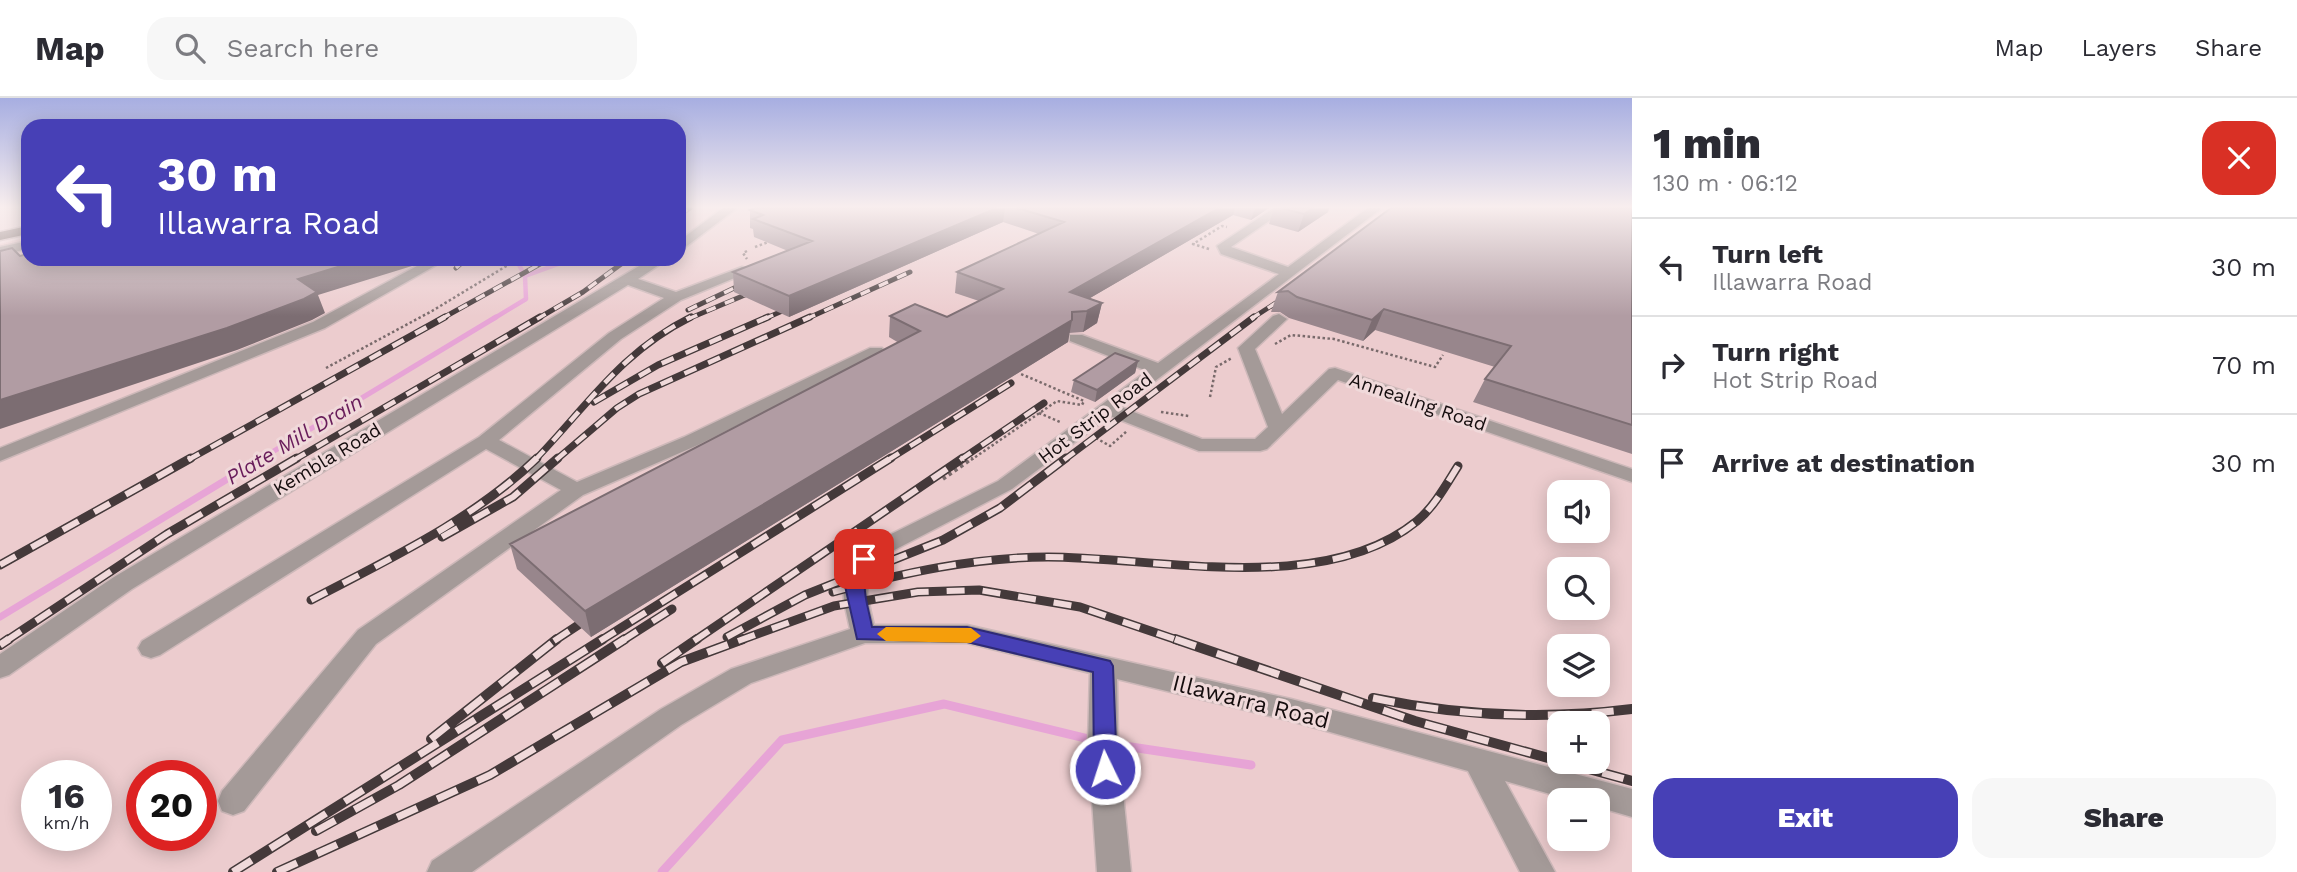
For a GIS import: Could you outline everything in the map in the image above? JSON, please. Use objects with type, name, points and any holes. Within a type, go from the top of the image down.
[{"type":"street","points":[[1227,244],[1224,246],[1226,251],[1288,272]]},
{"type":"street","name":"Hot Strip Road","points":[[864,634],[854,586],[855,573],[864,559],[883,545],[1005,485],[1326,244]]},
{"type":"street","points":[[0,251],[21,246]]},
{"type":"street","points":[[0,454],[319,325],[427,266]]},
{"type":"street","name":"Kembla Road","points":[[0,668],[123,583],[650,266]]},
{"type":"street","points":[[151,648],[486,441],[615,335],[677,296],[747,270]]},
{"type":"street","points":[[627,280],[677,296]]},
{"type":"street","points":[[1278,428],[1246,348],[1279,320]]},
{"type":"street","points":[[1076,338],[1159,369]]},
{"type":"street","points":[[233,801],[367,637],[576,491],[691,441],[876,352]]},
{"type":"street","name":"Annealing Road","points":[[1107,408],[1199,445],[1260,445],[1335,373],[1632,476]]},
{"type":"street","points":[[486,441],[576,491]]},
{"type":"street","name":"Illawarra Road","points":[[444,872],[671,717],[741,676],[864,634],[967,635],[1291,710],[1632,803]]},
{"type":"street","points":[[1103,666],[1103,743],[1114,872]]},
{"type":"street","points":[[1478,761],[1538,872]]},
{"type":"path","points":[[755,247],[763,244]]},
{"type":"path","points":[[1193,244],[1212,250]]},
{"type":"path","points":[[326,368],[432,312],[507,266]]},
{"type":"path","points":[[1270,347],[1291,335],[1334,339],[1435,367],[1443,355]]},
{"type":"path","points":[[1210,397],[1216,367],[1241,356]]},
{"type":"path","points":[[943,479],[1057,401],[1082,405],[1084,401],[1021,374]]},
{"type":"shaded area","points":[[0,244],[21,244],[21,266],[686,266],[686,244],[1632,244],[1632,872],[0,872]]},
{"type":"building","points":[[804,244],[912,244],[789,296],[733,272]]},
{"type":"building","points":[[1017,244],[1155,244],[1070,292],[1102,303],[1087,311],[1072,312],[1072,320],[585,611],[510,544],[920,331],[890,316],[915,304],[947,317],[1003,289],[957,272]]},
{"type":"building","points":[[1342,244],[1632,244],[1632,425],[1485,379],[1511,346],[1384,309],[1372,320],[1297,297],[1288,291],[1278,292]]},
{"type":"building","points":[[12,248],[21,256],[21,266],[341,266],[298,279],[317,292],[304,299],[227,328],[0,400],[0,251]]},
{"type":"building","points":[[1115,353],[1138,361],[1097,390],[1074,380]]},
{"type":"waterway","points":[[520,266],[525,276]]},
{"type":"waterway","name":"Plate Mill Drain","points":[[525,276],[553,266]]},
{"type":"waterway","name":"Plate Mill Drain","points":[[493,319],[526,299],[525,276]]},
{"type":"waterway","name":"Plate Mill Drain","points":[[259,460],[496,317]]},
{"type":"waterway","name":"Plate Mill Drain","points":[[0,617],[262,458]]},
{"type":"waterway","points":[[662,872],[782,740],[944,704],[1093,740]]},
{"type":"waterway","points":[[1111,744],[1251,765]]},
{"type":"railway","points":[[441,319],[536,266]]},
{"type":"railway","points":[[537,319],[583,292],[618,266]]},
{"type":"railway","points":[[806,319],[910,272]]},
{"type":"railway","points":[[688,310],[751,280]]},
{"type":"railway","points":[[688,319],[759,289]]},
{"type":"railway","points":[[1253,317],[1288,295]]},
{"type":"railway","points":[[764,319],[796,305]]},
{"type":"railway","points":[[188,460],[445,317]]},
{"type":"railway","points":[[294,460],[540,317]]},
{"type":"railway","points":[[536,459],[625,363],[666,331],[691,317]]},
{"type":"railway","points":[[594,402],[658,365],[768,317]]},
{"type":"railway","points":[[556,460],[617,408],[639,394],[810,317]]},
{"type":"railway","points":[[1064,460],[1253,317]]},
{"type":"railway","points":[[888,460],[1011,383]]},
{"type":"railway","points":[[960,460],[1044,403]]},
{"type":"railway","points":[[0,565],[191,458]]},
{"type":"railway","points":[[6,641],[167,534],[297,458]]},
{"type":"railway","points":[[442,537],[513,497],[558,458]]},
{"type":"railway","points":[[600,641],[891,458]]},
{"type":"railway","points":[[694,641],[963,458]]},
{"type":"railway","points":[[727,637],[805,595],[943,540],[1000,508],[1066,458]]},
{"type":"railway","points":[[311,600],[458,519],[486,501],[536,459]]},
{"type":"railway","points":[[833,592],[939,567],[1021,558],[1092,559],[1239,568],[1288,566],[1336,559],[1379,544],[1417,521],[1434,502],[1458,466]]},
{"type":"railway","points":[[738,641],[834,606],[918,592],[979,590],[1080,607],[1180,641]]},
{"type":"railway","points":[[622,641],[672,609]]},
{"type":"railway","points":[[557,639],[595,614]]},
{"type":"railway","points":[[431,739],[557,639]]},
{"type":"railway","points":[[233,872],[603,639]]},
{"type":"railway","points":[[316,831],[399,785],[625,639]]},
{"type":"railway","points":[[662,663],[697,639]]},
{"type":"railway","points":[[277,872],[490,775],[681,662],[743,639]]},
{"type":"railway","points":[[1175,639],[1415,721],[1547,758]]},
{"type":"railway","points":[[0,645],[6,641]]},
{"type":"railway","points":[[1373,698],[1437,709],[1502,714],[1566,714],[1632,709]]},
{"type":"railway","points":[[1607,774],[1632,781]]},
{"type":"slow traffic","points":[[886,634],[971,636]]},
{"type":"route","points":[[864,559],[855,573],[854,586],[864,634],[967,635],[1103,666],[1105,769]]}]
